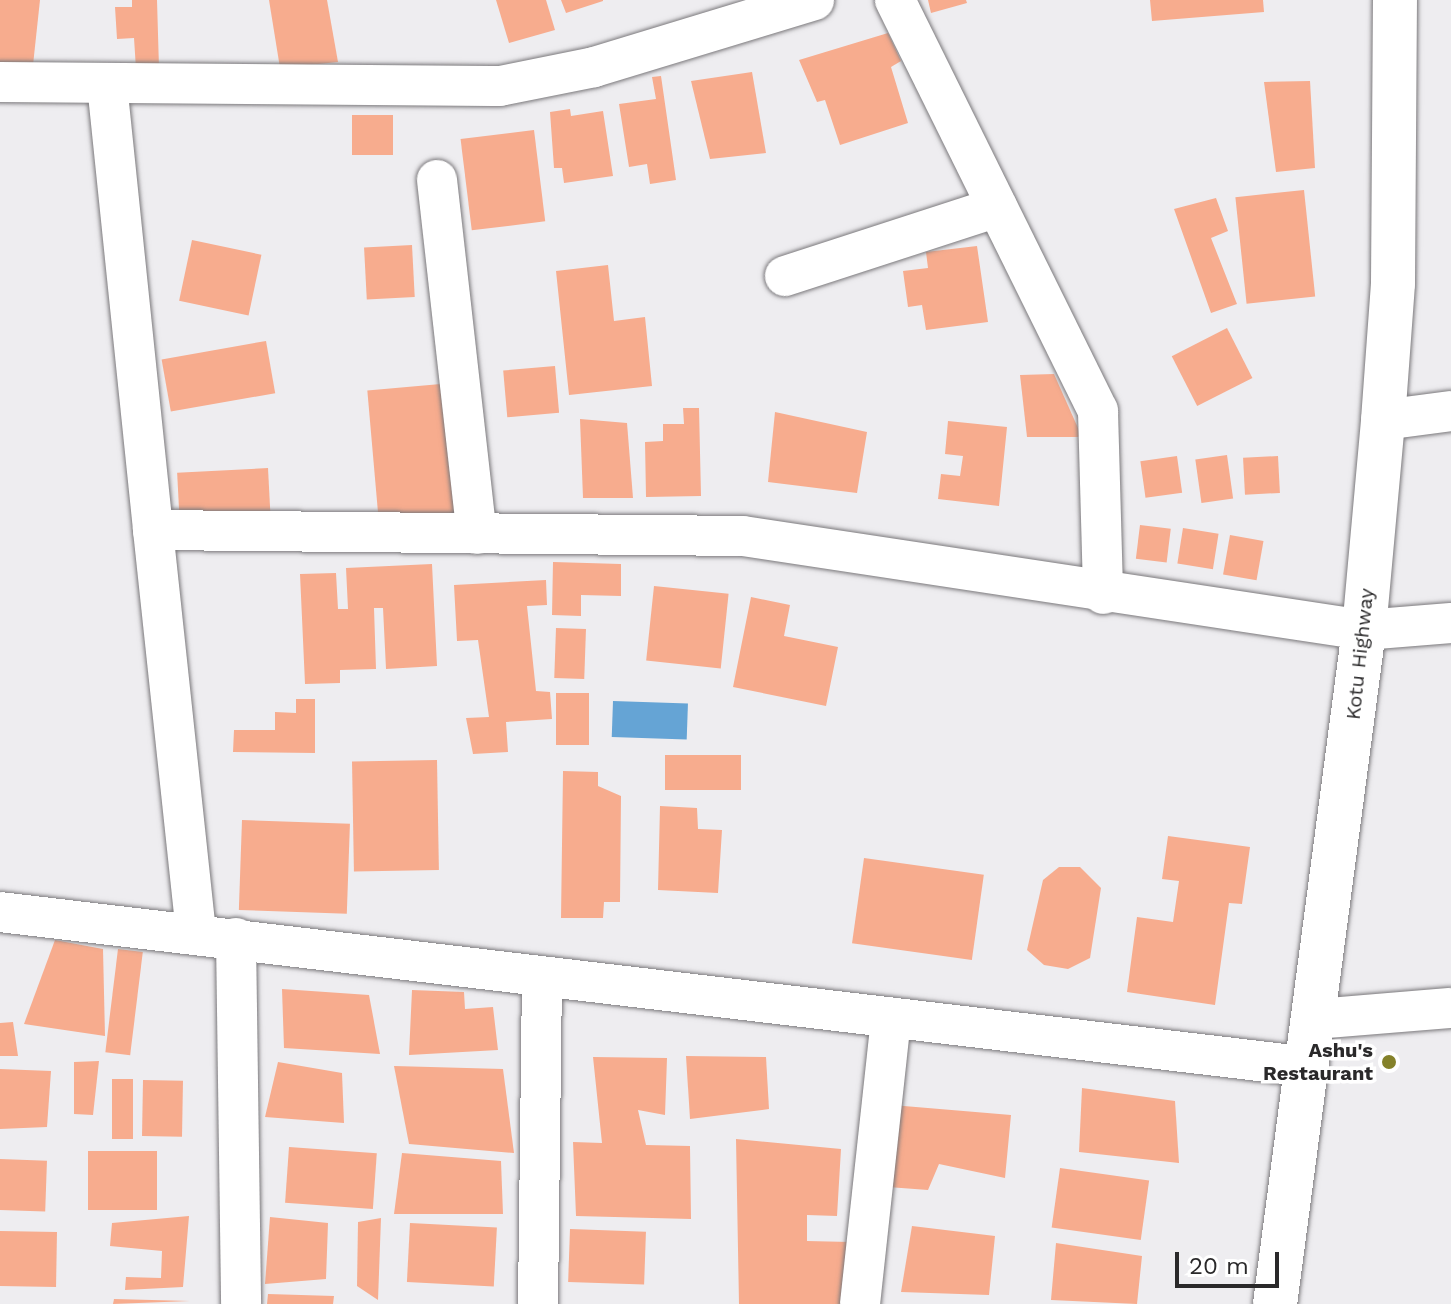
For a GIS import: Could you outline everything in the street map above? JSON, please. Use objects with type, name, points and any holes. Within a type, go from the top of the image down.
[{"type":"street","points":[[0,82],[500,86],[594,67],[814,0]]},
{"type":"street","points":[[895,0],[1098,411],[1103,594]]},
{"type":"street","name":"Kotu Highway","points":[[1275,1304],[1316,1019],[1364,630],[1393,283],[1395,0]]},
{"type":"street","points":[[107,84],[196,932]]},
{"type":"street","points":[[437,180],[477,534]]},
{"type":"street","points":[[785,276],[997,207]]},
{"type":"street","points":[[1383,420],[1451,411]]},
{"type":"street","points":[[153,530],[743,536],[1103,594],[1364,630],[1451,623]]},
{"type":"street","points":[[0,912],[196,932],[542,982],[891,1018],[1309,1067]]},
{"type":"street","points":[[236,938],[241,1304]]},
{"type":"street","points":[[538,1304],[542,982]]},
{"type":"street","points":[[1316,1019],[1451,1008]]},
{"type":"street","points":[[860,1304],[891,1018]]},
{"type":"water","points":[[613,701],[688,704],[687,740],[612,737]]},
{"type":"building","points":[[0,0],[40,0],[33,65],[0,62]]},
{"type":"building","points":[[132,0],[157,0],[159,68],[136,69],[134,38],[117,39],[115,7],[132,7]]},
{"type":"building","points":[[269,0],[327,0],[338,62],[280,68]]},
{"type":"building","points":[[496,0],[546,0],[555,30],[509,43]]},
{"type":"building","points":[[561,0],[603,0],[603,1],[566,13]]},
{"type":"building","points":[[928,0],[966,0],[967,3],[931,13]]},
{"type":"building","points":[[1150,0],[1263,0],[1264,12],[1152,21]]},
{"type":"building","points":[[888,33],[901,61],[891,67],[908,123],[840,145],[825,100],[817,102],[799,60]]},
{"type":"building","points":[[752,72],[766,153],[710,159],[691,81]]},
{"type":"building","points":[[661,76],[676,180],[650,184],[647,164],[629,167],[619,104],[656,99],[652,77]]},
{"type":"building","points":[[1310,81],[1315,168],[1276,172],[1264,82]]},
{"type":"building","points":[[570,109],[571,116],[603,111],[613,176],[564,183],[562,168],[554,168],[550,112]]},
{"type":"building","points":[[352,115],[393,115],[393,155],[352,155]]},
{"type":"building","points":[[534,130],[545,221],[472,230],[461,139]]},
{"type":"building","points":[[1304,190],[1315,296],[1247,304],[1235,197]]},
{"type":"building","points":[[1216,198],[1228,231],[1211,238],[1237,304],[1211,313],[1174,209]]},
{"type":"building","points":[[192,240],[261,255],[249,315],[179,301]]},
{"type":"building","points":[[412,245],[415,297],[367,299],[364,248]]},
{"type":"building","points":[[977,246],[988,322],[926,330],[922,305],[908,307],[903,271],[928,268],[926,252]]},
{"type":"building","points":[[608,265],[614,321],[645,317],[652,386],[569,395],[556,271]]},
{"type":"building","points":[[1227,328],[1252,378],[1197,406],[1172,356]]},
{"type":"building","points":[[266,341],[275,393],[171,412],[162,359]]},
{"type":"building","points":[[555,366],[559,413],[507,417],[503,371]]},
{"type":"building","points":[[1054,374],[1082,437],[1027,437],[1020,375]]},
{"type":"building","points":[[452,383],[464,520],[379,528],[367,390]]},
{"type":"building","points":[[683,408],[699,408],[701,496],[646,497],[645,442],[663,441],[663,424],[684,424]]},
{"type":"building","points":[[775,412],[867,432],[857,493],[768,482]]},
{"type":"building","points":[[580,419],[627,423],[633,498],[583,498]]},
{"type":"building","points":[[948,421],[1007,427],[999,506],[938,499],[941,474],[960,476],[963,456],[945,454]]},
{"type":"building","points":[[1227,455],[1233,499],[1201,503],[1195,459]]},
{"type":"building","points":[[1177,456],[1182,493],[1146,498],[1140,461]]},
{"type":"building","points":[[1278,456],[1280,493],[1245,495],[1243,458]]},
{"type":"building","points":[[268,468],[271,523],[180,528],[177,473]]},
{"type":"building","points":[[1140,525],[1171,529],[1167,563],[1136,559]]},
{"type":"building","points":[[1183,528],[1219,534],[1213,569],[1177,564]]},
{"type":"building","points":[[1230,535],[1263,541],[1257,580],[1223,574]]},
{"type":"building","points":[[553,562],[621,564],[621,596],[581,595],[581,616],[552,615]]},
{"type":"building","points":[[432,564],[437,666],[386,669],[383,608],[374,608],[376,669],[340,670],[340,683],[305,684],[300,574],[336,573],[338,609],[348,609],[346,568]]},
{"type":"building","points":[[546,580],[547,605],[527,606],[536,691],[550,692],[552,719],[506,722],[508,752],[473,754],[466,718],[489,717],[478,640],[457,641],[454,585]]},
{"type":"building","points":[[654,586],[729,594],[721,668],[646,661]]},
{"type":"building","points":[[751,597],[790,605],[784,636],[838,647],[826,706],[733,687]]},
{"type":"building","points":[[556,628],[586,629],[584,679],[554,678]]},
{"type":"building","points":[[556,693],[589,693],[589,745],[556,745]]},
{"type":"building","points":[[296,699],[315,699],[315,753],[233,752],[234,730],[275,730],[275,712],[296,713]]},
{"type":"building","points":[[665,755],[741,755],[741,790],[665,790]]},
{"type":"building","points":[[437,760],[439,870],[354,871],[352,761]]},
{"type":"building","points":[[563,771],[598,772],[598,786],[621,796],[620,902],[604,902],[603,918],[561,918]]},
{"type":"building","points":[[660,806],[697,808],[698,829],[722,830],[718,893],[658,890]]},
{"type":"building","points":[[242,820],[350,824],[347,914],[239,910]]},
{"type":"building","points":[[1168,836],[1250,847],[1242,904],[1229,903],[1215,1005],[1127,992],[1137,917],[1173,922],[1179,881],[1162,879]]},
{"type":"building","points":[[864,858],[984,875],[972,960],[852,943]]},
{"type":"building","points":[[1059,867],[1080,867],[1101,888],[1090,958],[1068,969],[1044,965],[1027,950],[1043,880]]},
{"type":"building","points":[[55,940],[103,949],[105,1036],[24,1024]]},
{"type":"building","points":[[118,949],[143,952],[130,1055],[105,1052]]},
{"type":"building","points":[[282,989],[369,995],[380,1054],[284,1048]]},
{"type":"building","points":[[412,990],[464,992],[465,1009],[493,1007],[498,1050],[409,1055]]},
{"type":"building","points":[[13,1022],[18,1056],[0,1056],[0,1023]]},
{"type":"building","points":[[686,1056],[766,1057],[769,1109],[690,1119]]},
{"type":"building","points":[[593,1057],[667,1058],[665,1115],[638,1110],[646,1145],[690,1146],[691,1219],[576,1216],[573,1142],[602,1143]]},
{"type":"building","points":[[99,1061],[93,1115],[74,1114],[74,1062]]},
{"type":"building","points":[[278,1062],[342,1073],[344,1123],[265,1117]]},
{"type":"building","points":[[394,1066],[503,1069],[514,1153],[409,1144]]},
{"type":"building","points":[[0,1069],[51,1071],[47,1127],[0,1129]]},
{"type":"building","points":[[112,1079],[133,1079],[133,1139],[112,1139]]},
{"type":"building","points":[[143,1080],[183,1081],[182,1137],[142,1136]]},
{"type":"building","points":[[1082,1088],[1175,1101],[1179,1163],[1079,1152]]},
{"type":"building","points":[[892,1105],[1011,1115],[1005,1178],[939,1164],[928,1190],[888,1187]]},
{"type":"building","points":[[736,1139],[841,1149],[837,1216],[807,1215],[807,1241],[850,1242],[849,1304],[739,1304]]},
{"type":"building","points":[[289,1147],[377,1153],[373,1209],[285,1203]]},
{"type":"building","points":[[88,1151],[157,1151],[157,1210],[88,1210]]},
{"type":"building","points":[[402,1153],[501,1161],[503,1214],[394,1214]]},
{"type":"building","points":[[0,1159],[47,1161],[45,1212],[0,1210]]},
{"type":"building","points":[[1060,1168],[1149,1181],[1141,1240],[1052,1227]]},
{"type":"building","points":[[189,1216],[183,1287],[125,1290],[126,1277],[161,1278],[162,1251],[110,1246],[112,1223]]},
{"type":"building","points":[[270,1217],[328,1223],[326,1279],[265,1284]]},
{"type":"building","points":[[381,1218],[378,1300],[357,1286],[358,1222]]},
{"type":"building","points":[[410,1223],[497,1228],[494,1286],[407,1282]]},
{"type":"building","points":[[912,1226],[995,1236],[989,1295],[901,1292]]},
{"type":"building","points":[[570,1229],[646,1232],[644,1285],[568,1282]]},
{"type":"building","points":[[0,1231],[57,1232],[56,1287],[0,1286]]},
{"type":"building","points":[[1056,1243],[1142,1256],[1137,1304],[1051,1300]]},
{"type":"building","points":[[268,1294],[334,1296],[333,1304],[267,1304]]},
{"type":"building","points":[[114,1299],[190,1301],[113,1304]]},
{"type":"place","name":"Ashu's Restaurant","points":[[1389,1062]]}]
